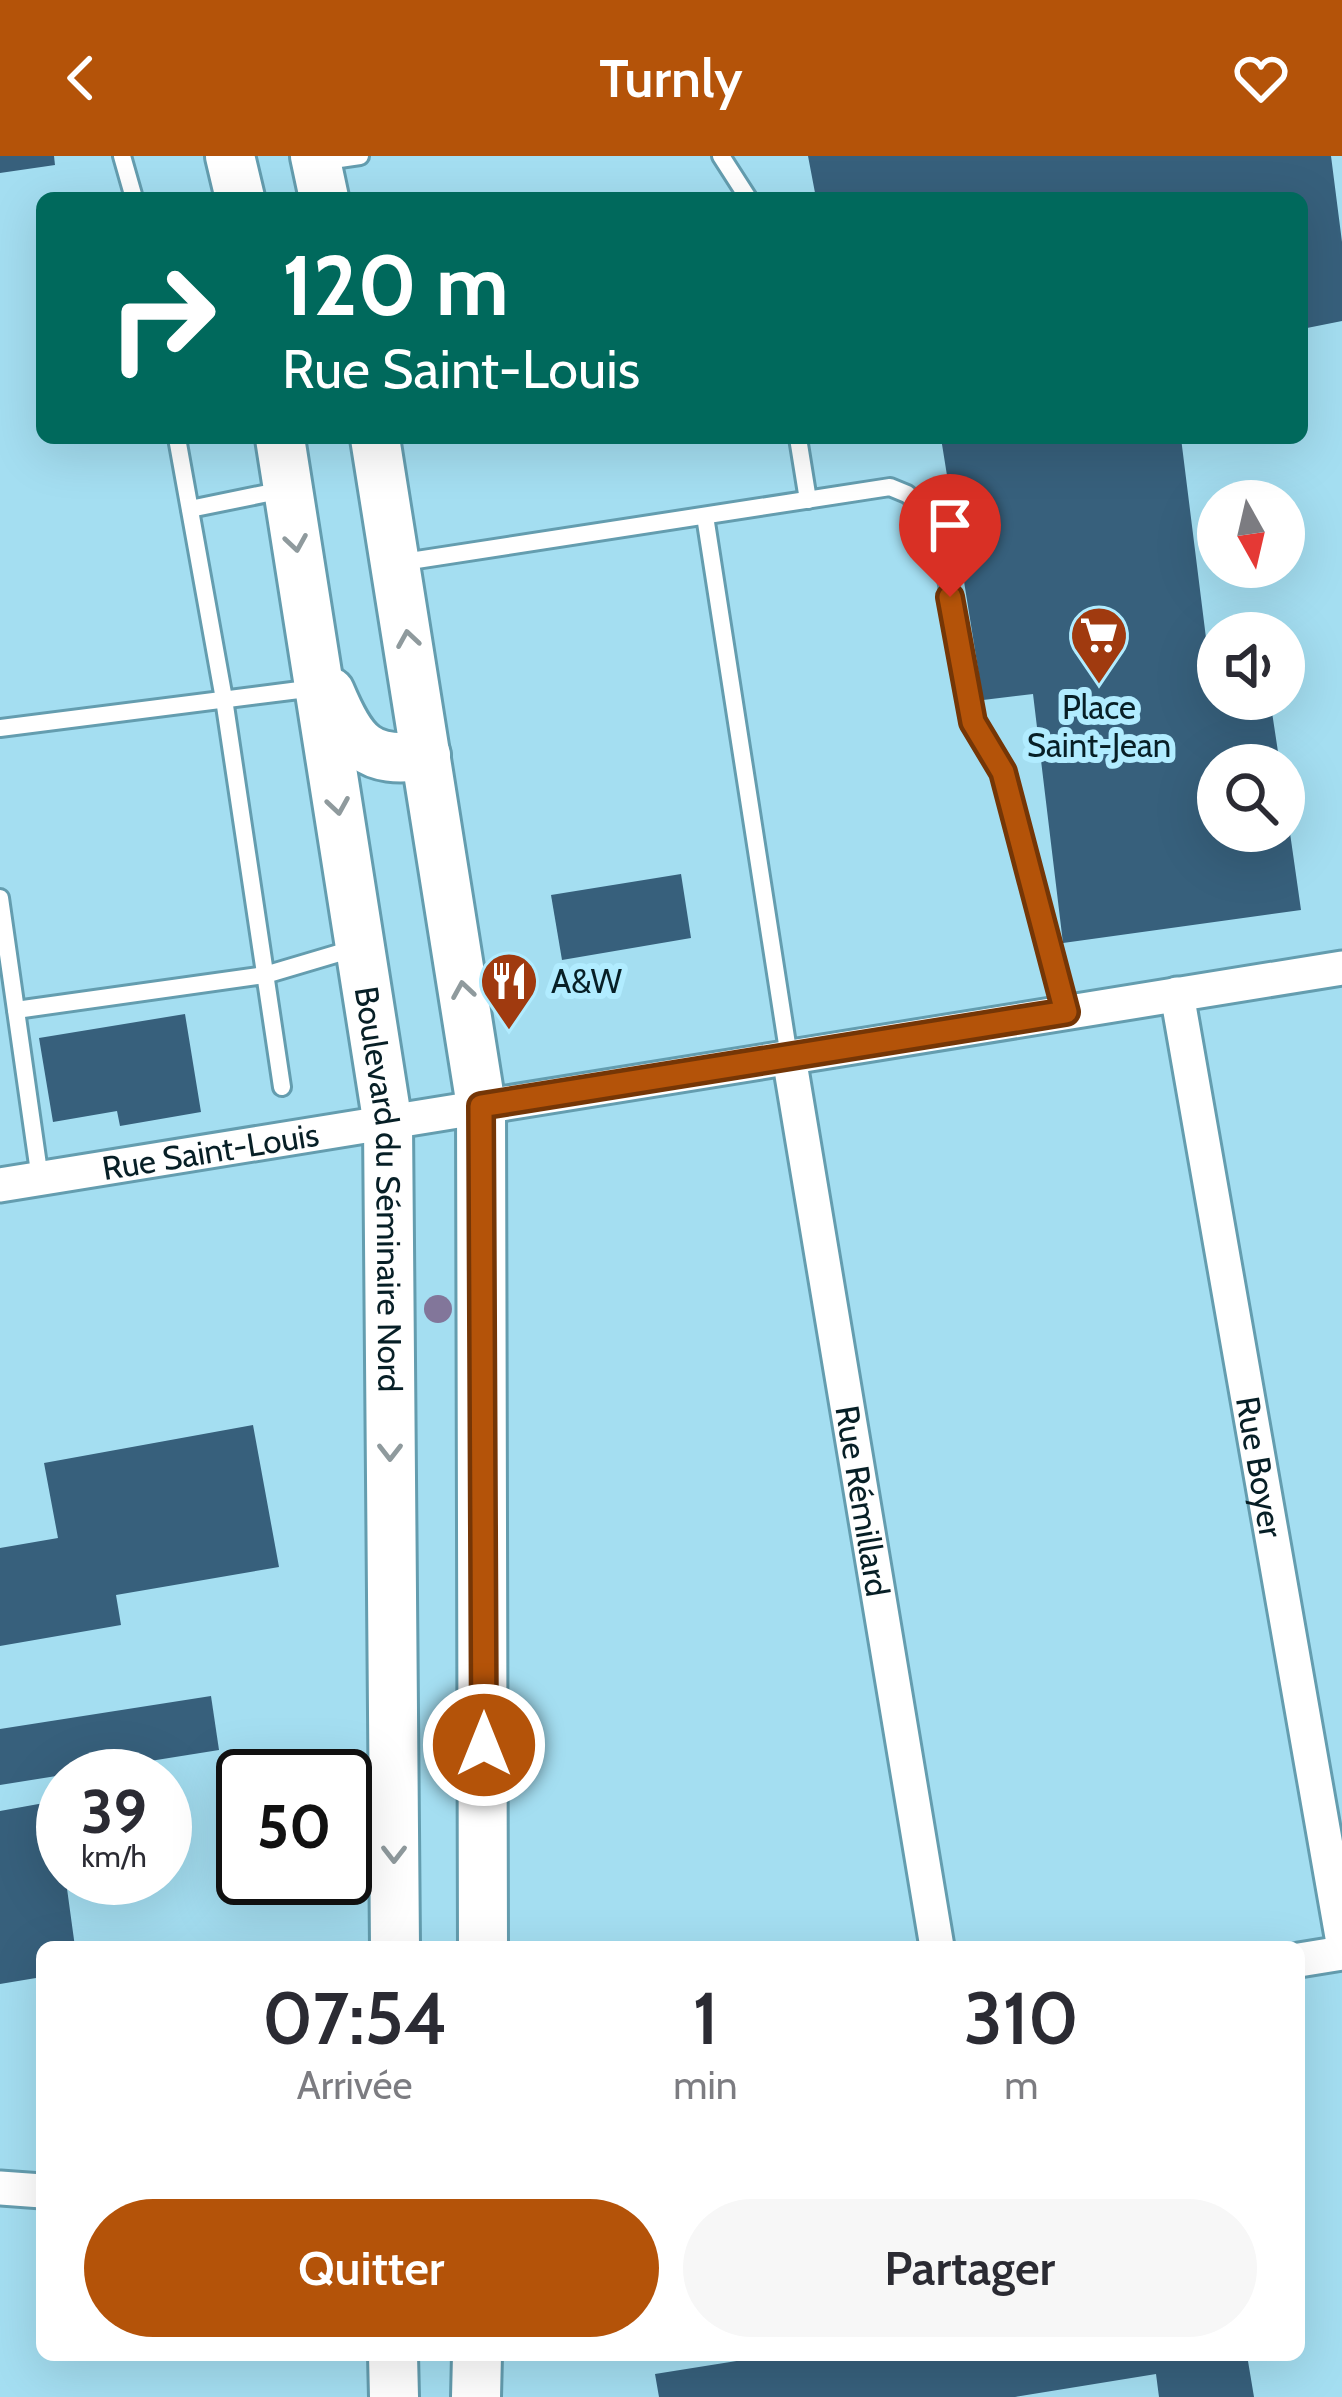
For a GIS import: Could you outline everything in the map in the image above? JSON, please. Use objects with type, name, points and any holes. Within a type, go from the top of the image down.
[{"type":"main road","name":"Boulevard du Séminaire Nord","points":[[281,444],[388,1125],[395,1941]]},
{"type":"main road","points":[[375,444],[481,1106],[483,1941]]},
{"type":"main road","points":[[316,668],[346,729],[372,755],[402,759],[426,755]]},
{"type":"main road","points":[[393,2361],[394,2397]]},
{"type":"main road","points":[[476,2397],[477,2361]]},
{"type":"street","name":"Rue Saint-Louis","points":[[0,1185],[1342,968]]},
{"type":"street","name":"Rue Boyer","points":[[1177,994],[1342,1936]]},
{"type":"street","name":"Rue Rémillard","points":[[789,1057],[936,1941]]},
{"type":"street","points":[[1305,1959],[1342,1953]]},
{"type":"street","points":[[0,2188],[36,2191]]},
{"type":"lane","points":[[122,156],[132,192]]},
{"type":"lane","points":[[721,156],[744,192]]},
{"type":"lane","points":[[179,444],[224,699],[282,1087]]},
{"type":"lane","points":[[799,444],[808,500]]},
{"type":"lane","points":[[397,563],[890,487],[908,494],[924,508],[942,551],[973,722],[1003,772],[1066,1012]]},
{"type":"lane","points":[[190,509],[288,489]]},
{"type":"lane","points":[[705,516],[789,1057]]},
{"type":"lane","points":[[0,728],[224,699],[316,668]]},
{"type":"lane","points":[[0,898],[40,1179]]},
{"type":"lane","points":[[16,1010],[265,975],[360,947]]},
{"type":"building","points":[[0,156],[54,156],[55,165],[0,173]]},
{"type":"building","points":[[808,156],[1331,156],[1342,242],[1342,321],[1308,328],[1308,192],[815,192]]},
{"type":"building","name":"Place Saint-Jean","points":[[942,444],[1182,444],[1203,612],[1197,612],[1197,720],[1273,720],[1277,744],[1197,744],[1197,852],[1293,852],[1301,910],[1063,943],[1033,694],[983,700]]},
{"type":"building","points":[[681,874],[691,938],[562,960],[551,895]]},
{"type":"building","points":[[185,1014],[201,1112],[120,1126],[117,1111],[53,1122],[39,1038]]},
{"type":"building","points":[[253,1425],[279,1567],[116,1595],[121,1625],[0,1646],[0,1548],[58,1538],[44,1463]]},
{"type":"building","points":[[211,1696],[219,1749],[192,1754],[192,1749],[36,1749],[36,1779],[0,1785],[0,1729]]},
{"type":"building","points":[[36,1804],[36,1905],[69,1905],[74,1941],[36,1941],[36,1978],[0,1984],[0,1811]]},
{"type":"building","points":[[736,2361],[1248,2361],[1254,2397],[1159,2397],[1156,2374],[1015,2397],[659,2397],[655,2374]]},
{"type":"place","name":"Place Saint-Jean","points":[[1099,686]]},
{"type":"place","name":"A&W","points":[[509,1032]]},
{"type":"route","points":[[484,1745],[481,1106],[1066,1012],[1003,772],[973,722],[950,597]]}]
